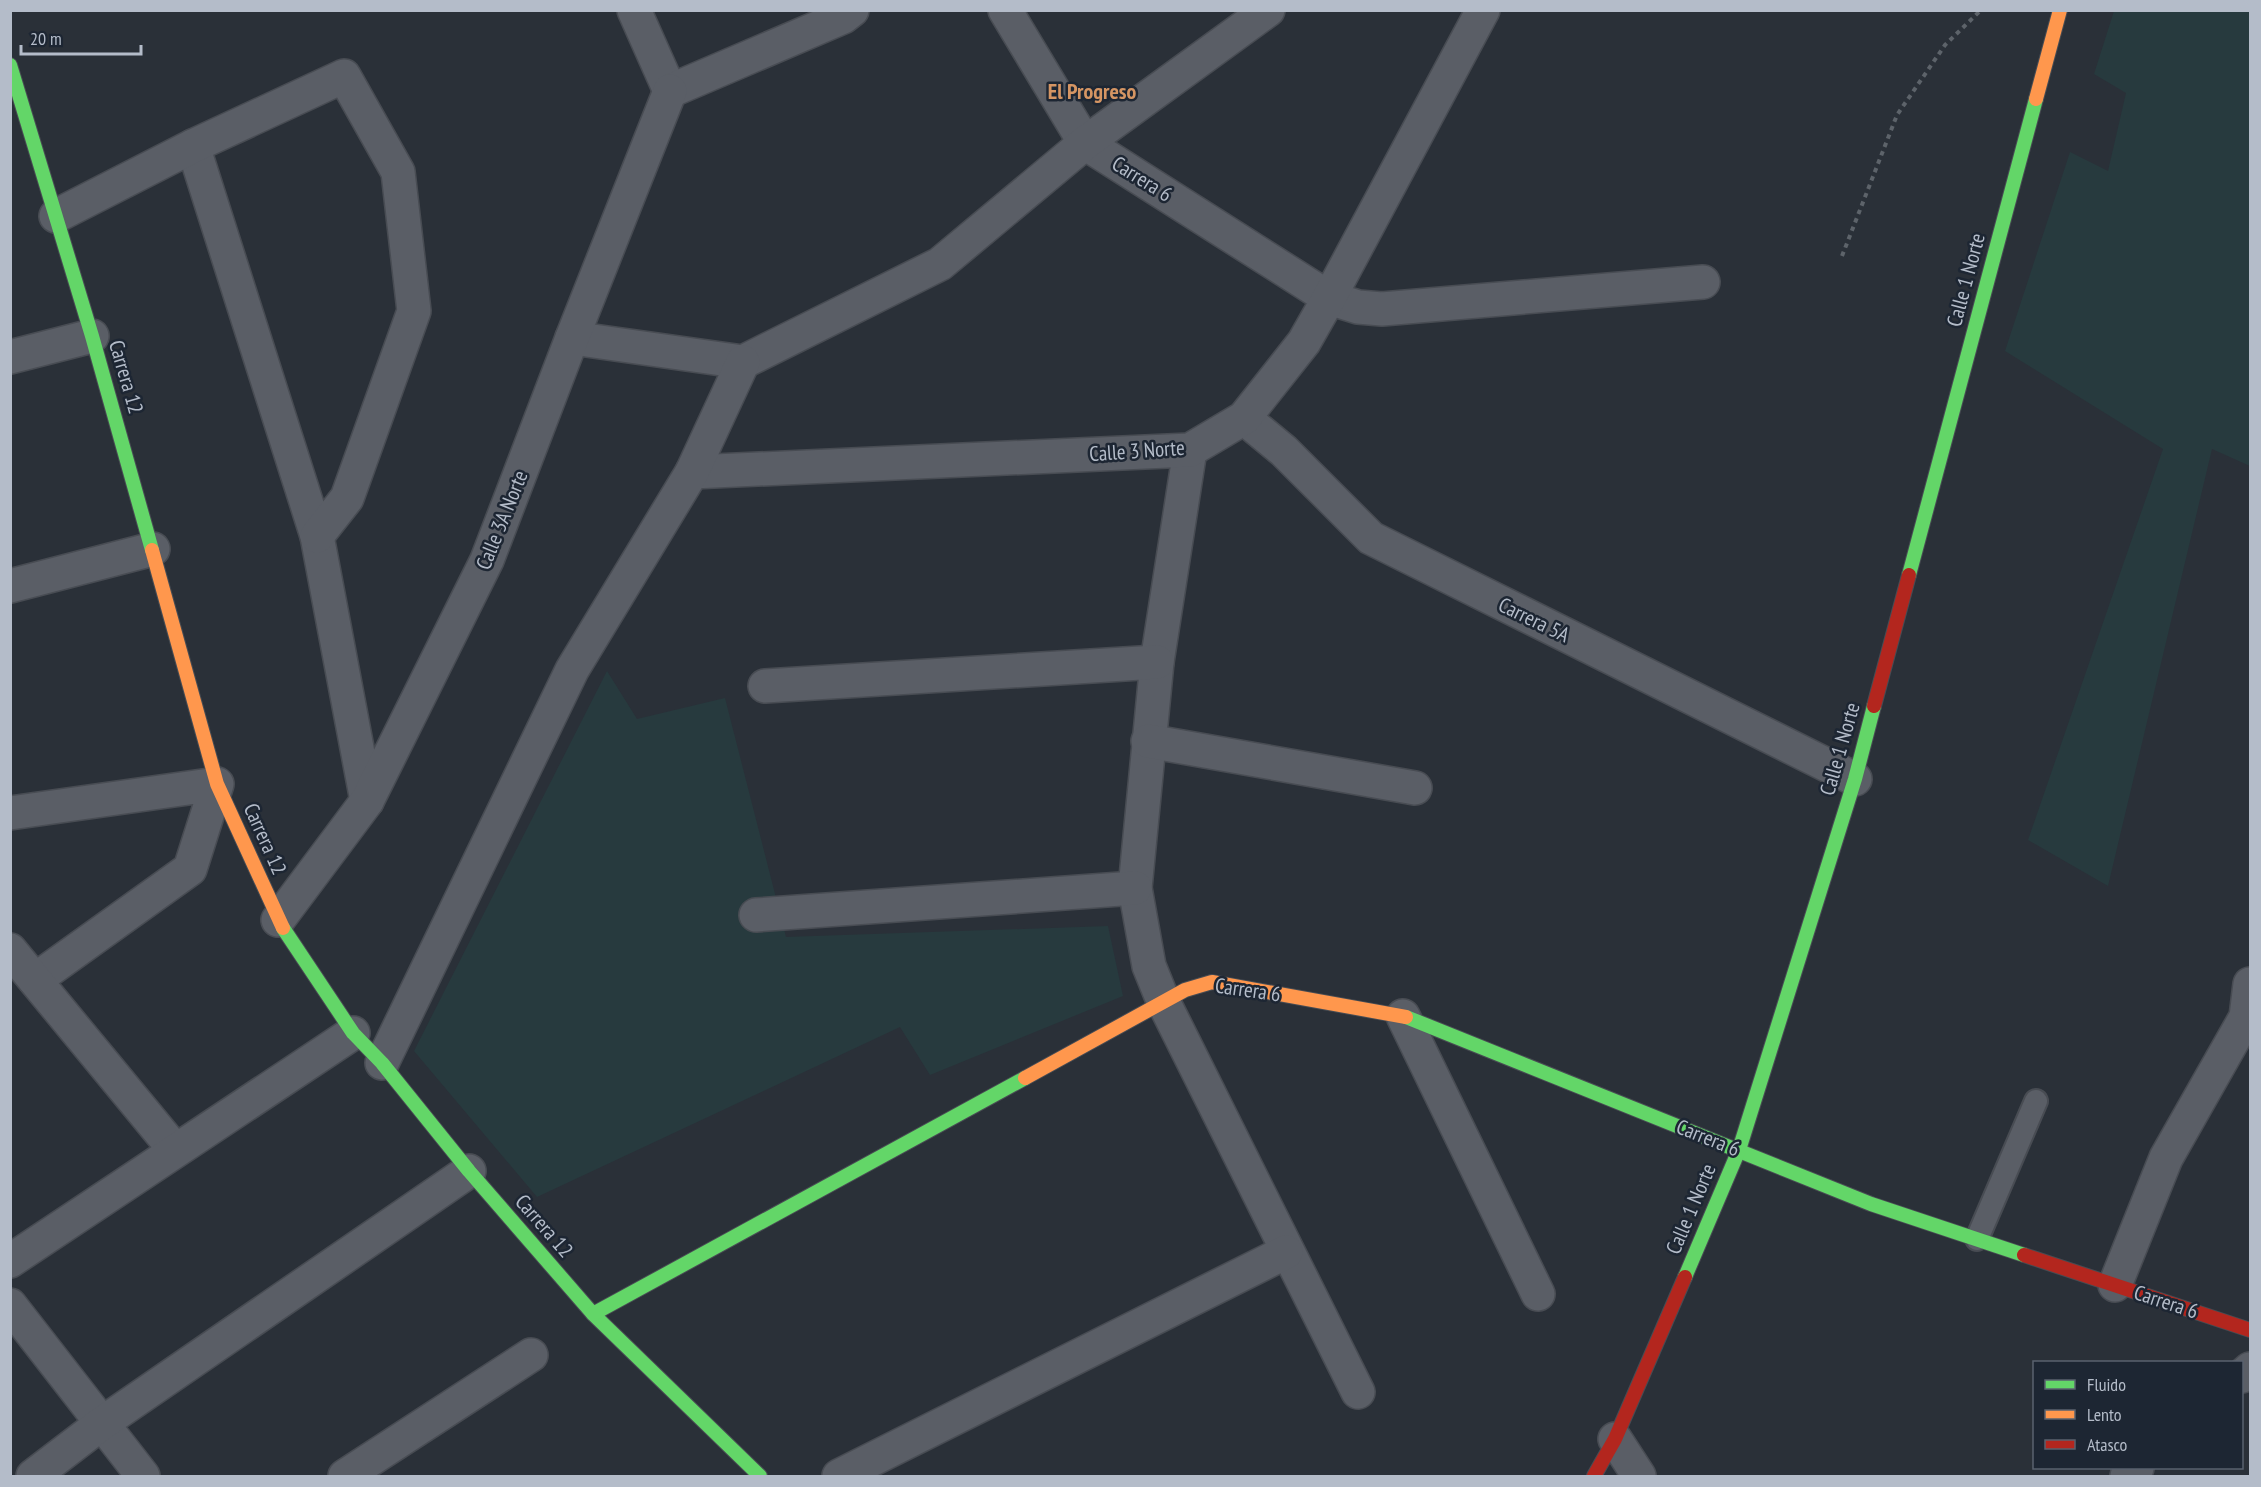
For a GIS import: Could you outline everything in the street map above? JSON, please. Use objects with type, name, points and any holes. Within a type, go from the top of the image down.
[{"type":"street","points":[[634,10],[670,91],[843,16],[852,10]]},
{"type":"street","name":"Carrera 6","points":[[1005,10],[1085,143],[1329,298],[1358,307],[1382,309],[1703,282]]},
{"type":"street","points":[[572,338],[743,362],[940,264],[1085,143],[1268,10]]},
{"type":"street","name":"Calle 3 Norte","points":[[692,472],[1190,450],[1244,418],[1304,342],[1483,10]]},
{"type":"street","name":"Calle 1 Norte","points":[[1594,1476],[1616,1439],[1739,1150],[1855,779],[2060,10]]},
{"type":"street","name":"Carrera 12","points":[[10,65],[19,130],[56,216],[153,549],[217,784],[278,920],[352,1033],[382,1064],[469,1171],[593,1314],[760,1476]]},
{"type":"street","points":[[56,216],[193,146],[344,76],[398,172],[414,311],[347,498],[317,536]]},
{"type":"street","name":"Calle 3A Norte","points":[[278,920],[368,801],[487,560],[670,91]]},
{"type":"street","points":[[193,146],[317,536],[368,801]]},
{"type":"street","points":[[10,357],[92,336]]},
{"type":"street","points":[[382,1064],[572,670],[692,472],[743,362]]},
{"type":"street","name":"Carrera 5A","points":[[1244,418],[1284,451],[1371,538],[1855,779]]},
{"type":"street","points":[[1190,450],[1157,662],[1135,888],[1149,966],[1164,1003],[1286,1252],[1358,1392]]},
{"type":"street","points":[[10,586],[153,549]]},
{"type":"street","points":[[765,686],[1157,662]]},
{"type":"street","points":[[1148,741],[1415,788]]},
{"type":"street","points":[[10,813],[217,784],[190,869],[35,980]]},
{"type":"street","points":[[756,915],[1135,888]]},
{"type":"street","points":[[10,950],[175,1150]]},
{"type":"street","name":"Carrera 6","points":[[593,1314],[1185,990],[1212,982],[1403,1016],[1872,1204],[2250,1330]]},
{"type":"street","points":[[2115,1285],[2166,1158],[2246,1017],[2250,984]]},
{"type":"street","points":[[1403,1016],[1538,1294]]},
{"type":"street","points":[[10,1261],[352,1033]]},
{"type":"street","points":[[33,1476],[101,1424],[469,1171]]},
{"type":"street","points":[[839,1476],[1286,1252]]},
{"type":"street","points":[[10,1305],[143,1476]]},
{"type":"street","points":[[345,1476],[531,1355]]},
{"type":"street","points":[[1616,1439],[1639,1476]]},
{"type":"lane","points":[[1977,1239],[2036,1101]]},
{"type":"path","points":[[1842,256],[1897,115],[1945,45],[1981,10]]},
{"type":"green space","points":[[2114,11],[2250,12],[2250,466],[2212,449],[2108,886],[2028,840],[2163,449],[2005,351],[2070,152],[2108,171],[2126,93],[2094,74]]},
{"type":"green space","points":[[607,671],[637,719],[725,698],[786,937],[1108,926],[1123,996],[930,1075],[900,1027],[537,1197],[414,1051]]},
{"type":"traffic: fast","points":[[10,65],[92,336],[152,550]]},
{"type":"traffic: fast","points":[[1909,575],[2036,99]]},
{"type":"traffic: fast","points":[[1685,1277],[1739,1150],[1855,779],[1874,706]]},
{"type":"traffic: fast","points":[[283,928],[353,1033],[382,1063],[469,1171],[593,1314],[760,1476]]},
{"type":"traffic: fast","points":[[1406,1017],[1871,1204],[2024,1255]]},
{"type":"traffic: fast","points":[[593,1314],[1025,1078]]},
{"type":"traffic: slow","points":[[2036,99],[2060,10]]},
{"type":"traffic: slow","points":[[152,550],[217,784],[283,928]]},
{"type":"traffic: slow","points":[[1025,1078],[1185,990],[1212,982],[1406,1017]]},
{"type":"traffic: jam","points":[[1874,706],[1909,575]]},
{"type":"traffic: jam","points":[[2024,1255],[2250,1330]]},
{"type":"traffic: jam","points":[[1594,1476],[1615,1439],[1685,1277]]},
{"type":"district","name":"El Progreso","points":[[1092,91]]}]
